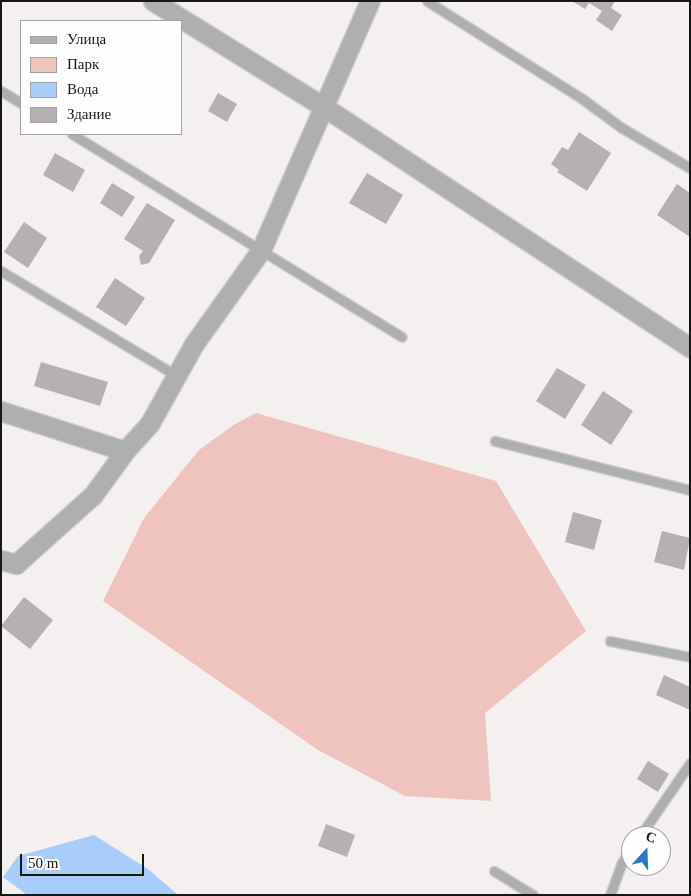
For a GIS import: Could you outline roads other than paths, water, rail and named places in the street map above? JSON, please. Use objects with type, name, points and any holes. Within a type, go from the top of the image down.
[{"type":"street","points":[[153,1],[324,107],[690,347]]},
{"type":"street","points":[[1,560],[16,564],[93,495],[125,450],[150,423],[178,376],[194,344],[261,250],[370,1]]},
{"type":"street","points":[[1,411],[125,450]]},
{"type":"lane","points":[[427,1],[581,98],[622,128],[690,168]]},
{"type":"lane","points":[[1,90],[20,102]]},
{"type":"lane","points":[[74,135],[402,337]]},
{"type":"lane","points":[[1,271],[178,376]]},
{"type":"lane","points":[[494,441],[690,490]]},
{"type":"lane","points":[[610,641],[690,657]]},
{"type":"lane","points":[[647,826],[690,763]]},
{"type":"lane","points":[[610,895],[621,864]]},
{"type":"lane","points":[[494,871],[533,895]]},
{"type":"water","points":[[94,835],[148,869],[178,895],[27,895],[3,877],[18,856]]}]
